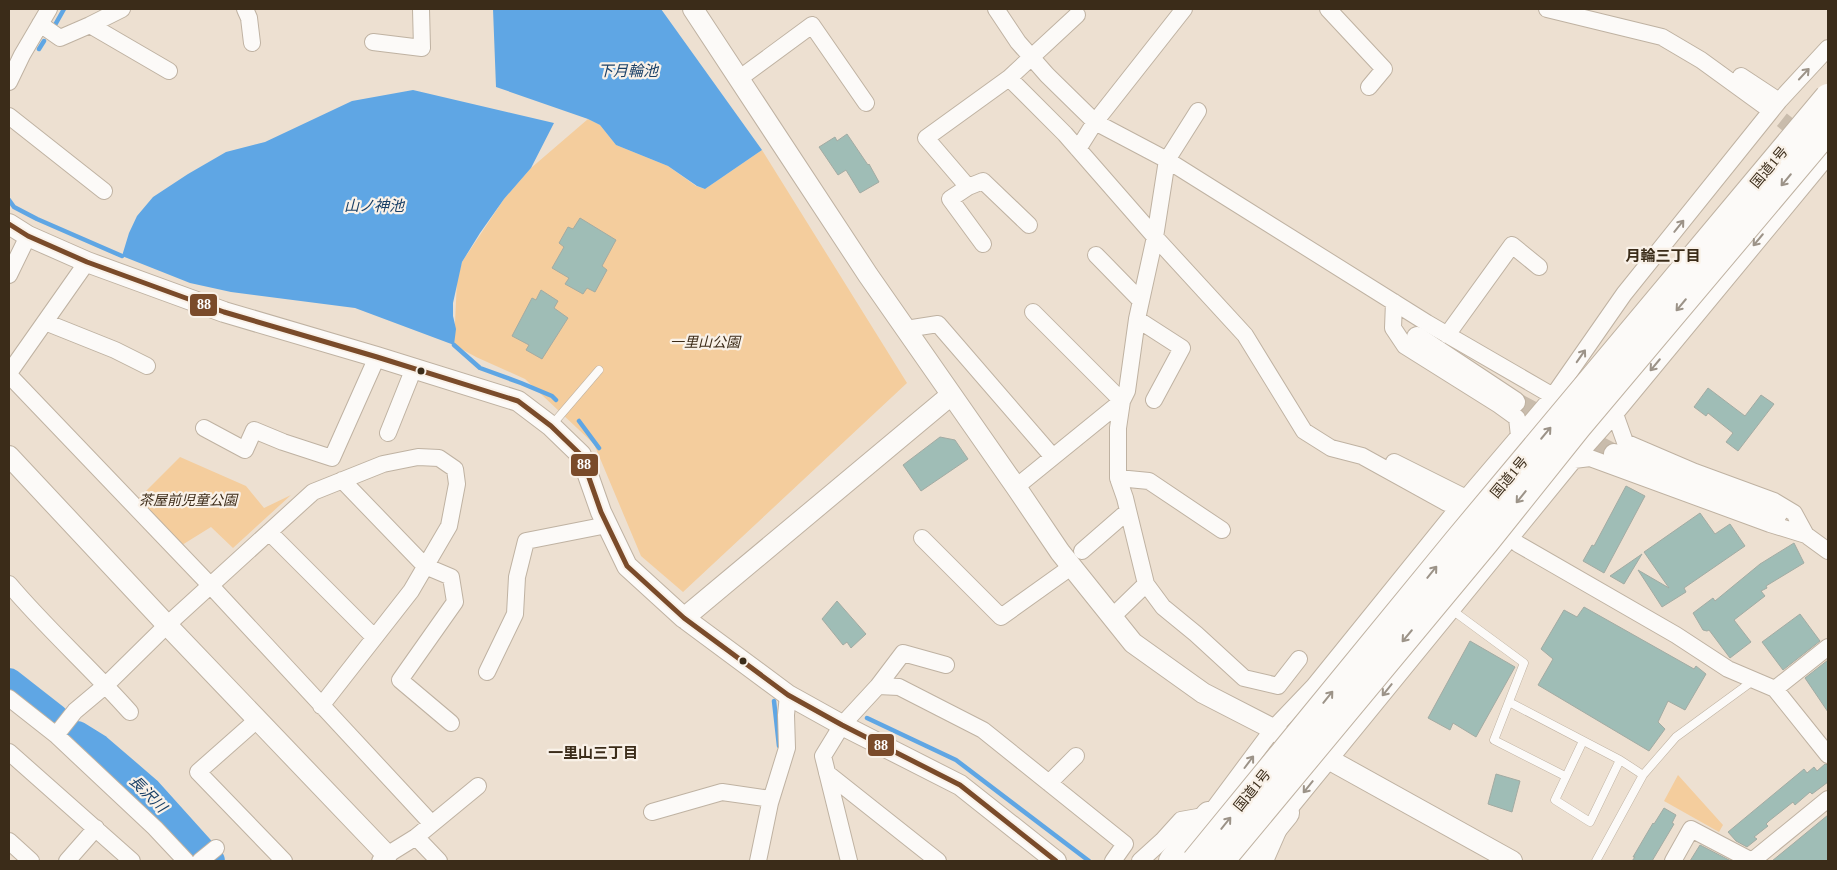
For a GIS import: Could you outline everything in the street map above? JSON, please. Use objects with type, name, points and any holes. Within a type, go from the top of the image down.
[{"type":"highway","name":"国道1号","points":[[1195,861],[1456,541],[1828,97]]},
{"type":"highway","name":"国道1号","points":[[1221,861],[1486,542],[1578,426],[1828,130]]},
{"type":"highway","points":[[1247,861],[1286,814]]},
{"type":"highway","points":[[1172,861],[1209,815]]},
{"type":"street","points":[[9,82],[22,54],[49,9]]},
{"type":"street","points":[[40,24],[60,38],[122,9]]},
{"type":"street","points":[[246,9],[252,43]]},
{"type":"street","points":[[373,42],[422,48],[421,9]]},
{"type":"street","points":[[693,9],[868,275],[1060,552],[1077,559],[1112,618],[1133,643],[1203,693],[1274,730],[1303,751],[1330,760],[1512,861]]},
{"type":"street","points":[[996,9],[1018,42],[1046,75],[1095,122],[1167,160],[1447,335],[1553,396]]},
{"type":"street","points":[[1078,149],[1095,122],[1184,9]]},
{"type":"street","points":[[1328,9],[1384,69],[1369,87]]},
{"type":"street","points":[[1553,10],[1662,37],[1689,53],[1695,46],[1769,108]]},
{"type":"street","points":[[968,187],[926,138],[1009,78],[1077,15]]},
{"type":"street","points":[[90,25],[169,71]]},
{"type":"street","points":[[740,78],[812,25],[866,103]]},
{"type":"street","points":[[1140,861],[1181,820],[1209,815],[1274,730],[1314,686],[1449,510],[1466,498],[1553,396],[1624,294],[1769,108],[1828,48]]},
{"type":"street","points":[[1009,78],[1078,149],[1155,237],[1246,335],[1304,431],[1358,467],[1449,510]]},
{"type":"street","points":[[1198,111],[1167,160],[1155,237],[1137,319],[1127,391],[1122,401],[1118,428],[1118,478],[1146,584],[1163,607],[1244,678],[1278,686],[1299,659]]},
{"type":"street","points":[[9,116],[104,191]]},
{"type":"street","points":[[1265,861],[1286,814],[1452,610],[1513,540],[1574,460],[1826,162]]},
{"type":"street","points":[[983,244],[950,198],[968,187],[983,181],[1029,225]]},
{"type":"street","points":[[9,224],[28,236],[87,262],[224,312],[518,401],[551,426],[580,455],[608,525],[627,566],[684,618],[788,695],[842,725],[960,785],[1056,861]]},
{"type":"street","points":[[9,275],[28,236]]},
{"type":"street","points":[[1447,335],[1512,245],[1539,267]]},
{"type":"street","points":[[1096,255],[1141,301]]},
{"type":"street","points":[[87,262],[9,374],[210,585],[432,824]]},
{"type":"street","points":[[1394,302],[1393,328],[1405,346],[1516,418],[1519,436]]},
{"type":"street","points":[[1394,302],[1417,337],[1515,402]]},
{"type":"street","points":[[1032,312],[1122,401]]},
{"type":"street","points":[[1137,319],[1182,348],[1154,400]]},
{"type":"street","points":[[45,322],[115,350],[147,366]]},
{"type":"street","points":[[906,329],[938,324],[1053,457]]},
{"type":"street","points":[[204,428],[245,450],[254,430],[332,458],[377,357]]},
{"type":"street","points":[[388,433],[414,368]]},
{"type":"street","points":[[684,618],[951,394]]},
{"type":"street","points":[[1016,487],[1122,401]]},
{"type":"street","points":[[1614,414],[1625,442],[1695,472],[1774,501],[1794,513],[1806,535]]},
{"type":"street","points":[[1330,448],[1367,449],[1466,498]]},
{"type":"street","points":[[1614,454],[1777,514],[1828,551]]},
{"type":"street","points":[[9,456],[258,719],[384,858],[416,837],[478,786]]},
{"type":"street","points":[[56,735],[75,711],[313,492],[383,464],[418,457],[439,458],[455,470],[458,484],[449,526],[411,590],[321,706]]},
{"type":"street","points":[[1574,460],[1590,458],[1806,535]]},
{"type":"street","points":[[1118,478],[1148,481],[1222,530]]},
{"type":"street","points":[[342,480],[425,566],[451,577],[455,602],[400,680],[450,723]]},
{"type":"street","points":[[922,538],[1001,618],[1077,559],[1128,511]]},
{"type":"street","points":[[487,672],[515,614],[517,577],[526,540],[608,525]]},
{"type":"street","points":[[269,532],[374,637]]},
{"type":"street","points":[[1513,540],[1669,620],[1676,635],[1728,669],[1775,689],[1828,755]]},
{"type":"street","points":[[9,584],[26,604],[106,684],[130,712]]},
{"type":"street","points":[[1112,618],[1146,584]]},
{"type":"street","points":[[1775,689],[1828,647]]},
{"type":"street","points":[[849,861],[823,756],[842,725],[878,686],[903,653],[946,665]]},
{"type":"street","points":[[878,686],[899,687],[983,730],[1125,844],[1113,861]]},
{"type":"street","points":[[758,861],[771,799],[787,748],[786,715],[788,695]]},
{"type":"street","points":[[9,698],[56,735],[156,828],[186,861]]},
{"type":"street","points":[[258,719],[198,772],[284,861]]},
{"type":"street","points":[[9,752],[132,861]]},
{"type":"street","points":[[1049,783],[1076,756]]},
{"type":"street","points":[[827,773],[938,861]]},
{"type":"street","points":[[652,812],[722,792],[771,799]]},
{"type":"street","points":[[1673,861],[1691,829],[1752,861],[1828,799]]},
{"type":"street","points":[[67,861],[96,828]]},
{"type":"street","points":[[416,837],[439,861]]},
{"type":"street","points":[[9,841],[31,861]]},
{"type":"street","points":[[200,861],[216,848]]},
{"type":"lane","points":[[551,426],[599,370]]},
{"type":"lane","points":[[1452,610],[1524,663],[1494,740],[1565,776]]},
{"type":"lane","points":[[1596,861],[1643,775],[1676,737],[1754,680]]},
{"type":"lane","points":[[1509,702],[1620,760],[1643,775]]},
{"type":"lane","points":[[1583,741],[1555,800],[1590,822],[1620,760]]},
{"type":"green space","name":"一里山公園","points":[[588,119],[600,125],[616,145],[668,166],[696,186],[705,189],[762,150],[907,383],[683,592],[641,556],[594,444],[525,379],[454,345],[457,280],[462,262],[504,199],[531,168]]},
{"type":"green space","name":"茶屋前児童公園","points":[[180,457],[246,486],[264,508],[291,495],[233,548],[211,527],[182,545],[133,504]]},
{"type":"green space","points":[[1678,775],[1723,825],[1719,832],[1664,801]]},
{"type":"water","name":"下月輪池","points":[[493,9],[661,9],[762,150],[705,189],[697,186],[668,166],[616,145],[600,125],[588,119],[496,87]]},
{"type":"water","name":"山ノ神池","points":[[413,90],[554,123],[531,168],[504,199],[462,262],[453,303],[456,329],[454,345],[355,308],[231,292],[190,283],[122,256],[129,233],[137,216],[153,197],[226,152],[265,142],[352,101]]},
{"type":"building","points":[[847,134],[869,164],[879,182],[860,193],[846,170],[838,175],[819,147],[835,137],[837,141]]},
{"type":"building","points":[[580,218],[616,240],[602,266],[607,270],[595,292],[587,288],[583,294],[565,284],[569,278],[552,268],[564,247],[559,243],[568,227],[573,229]]},
{"type":"building","points":[[541,290],[558,301],[554,308],[568,318],[542,359],[526,350],[529,345],[512,336],[532,298],[536,300]]},
{"type":"building","points":[[1708,388],[1745,416],[1761,395],[1774,404],[1738,451],[1726,442],[1733,433],[1708,413],[1706,416],[1694,407]]},
{"type":"building","points":[[940,437],[955,440],[968,459],[921,491],[903,465]]},
{"type":"building","points":[[1626,486],[1645,496],[1604,573],[1583,561],[1592,545],[1594,546]]},
{"type":"building","points":[[1700,513],[1715,534],[1730,524],[1745,546],[1684,588],[1686,592],[1662,607],[1638,570],[1669,588],[1644,552]]},
{"type":"building","points":[[1794,543],[1804,563],[1766,586],[1767,588],[1761,591],[1765,596],[1734,620],[1751,642],[1730,658],[1709,630],[1703,630],[1693,613],[1713,598],[1715,601],[1760,564]]},
{"type":"building","points":[[1642,554],[1624,584],[1610,576]]},
{"type":"building","points":[[837,601],[866,634],[851,648],[847,642],[843,645],[822,619]]},
{"type":"building","points":[[1584,607],[1694,669],[1696,666],[1706,674],[1685,710],[1668,701],[1658,722],[1665,729],[1649,751],[1538,685],[1553,659],[1541,649],[1564,610],[1577,617]]},
{"type":"building","points":[[1800,614],[1820,641],[1783,670],[1762,642]]},
{"type":"building","points":[[1470,641],[1515,667],[1476,737],[1453,723],[1450,730],[1428,718]]},
{"type":"building","points":[[1828,660],[1828,712],[1805,678]]},
{"type":"building","points":[[1825,764],[1828,765],[1828,782],[1812,794],[1810,792],[1795,805],[1793,802],[1769,821],[1766,824],[1768,826],[1754,837],[1757,839],[1747,847],[1736,841],[1728,832],[1804,769],[1807,773],[1814,767],[1817,771]]},
{"type":"building","points":[[1496,774],[1520,781],[1512,812],[1488,804]]},
{"type":"building","points":[[1664,808],[1676,815],[1672,823],[1674,824],[1652,861],[1632,861],[1653,823]]},
{"type":"building","points":[[1828,815],[1828,861],[1772,861],[1794,843]]},
{"type":"building","points":[[1700,845],[1729,860],[1731,861],[1690,861]]},
{"type":"waterway","points":[[55,25],[64,9]]},
{"type":"waterway","points":[[39,49],[44,41]]},
{"type":"waterway","points":[[9,200],[14,207],[37,219],[122,256]]},
{"type":"waterway","points":[[454,345],[480,368],[552,396],[556,400]]},
{"type":"waterway","points":[[579,421],[599,448]]},
{"type":"waterway","name":"長沢川","points":[[9,682],[55,718]]},
{"type":"waterway","points":[[774,701],[779,746]]},
{"type":"waterway","points":[[867,718],[956,760],[1089,861]]},
{"type":"waterway","name":"長沢川","points":[[77,735],[98,748],[148,791],[211,861]]},
{"type":"tunnel","points":[[1763,105],[1805,138]]},
{"type":"tunnel","points":[[1515,402],[1614,454]]},
{"type":"transit line","name":"88","points":[[9,224],[28,236],[87,262],[224,312],[518,401],[551,426],[581,455],[601,512],[627,566],[684,618],[788,695],[842,725],[960,785],[1056,861]]},
{"type":"district","name":"月輪三丁目","points":[[1663,256]]},
{"type":"district","name":"一里山三丁目","points":[[593,753]]}]
